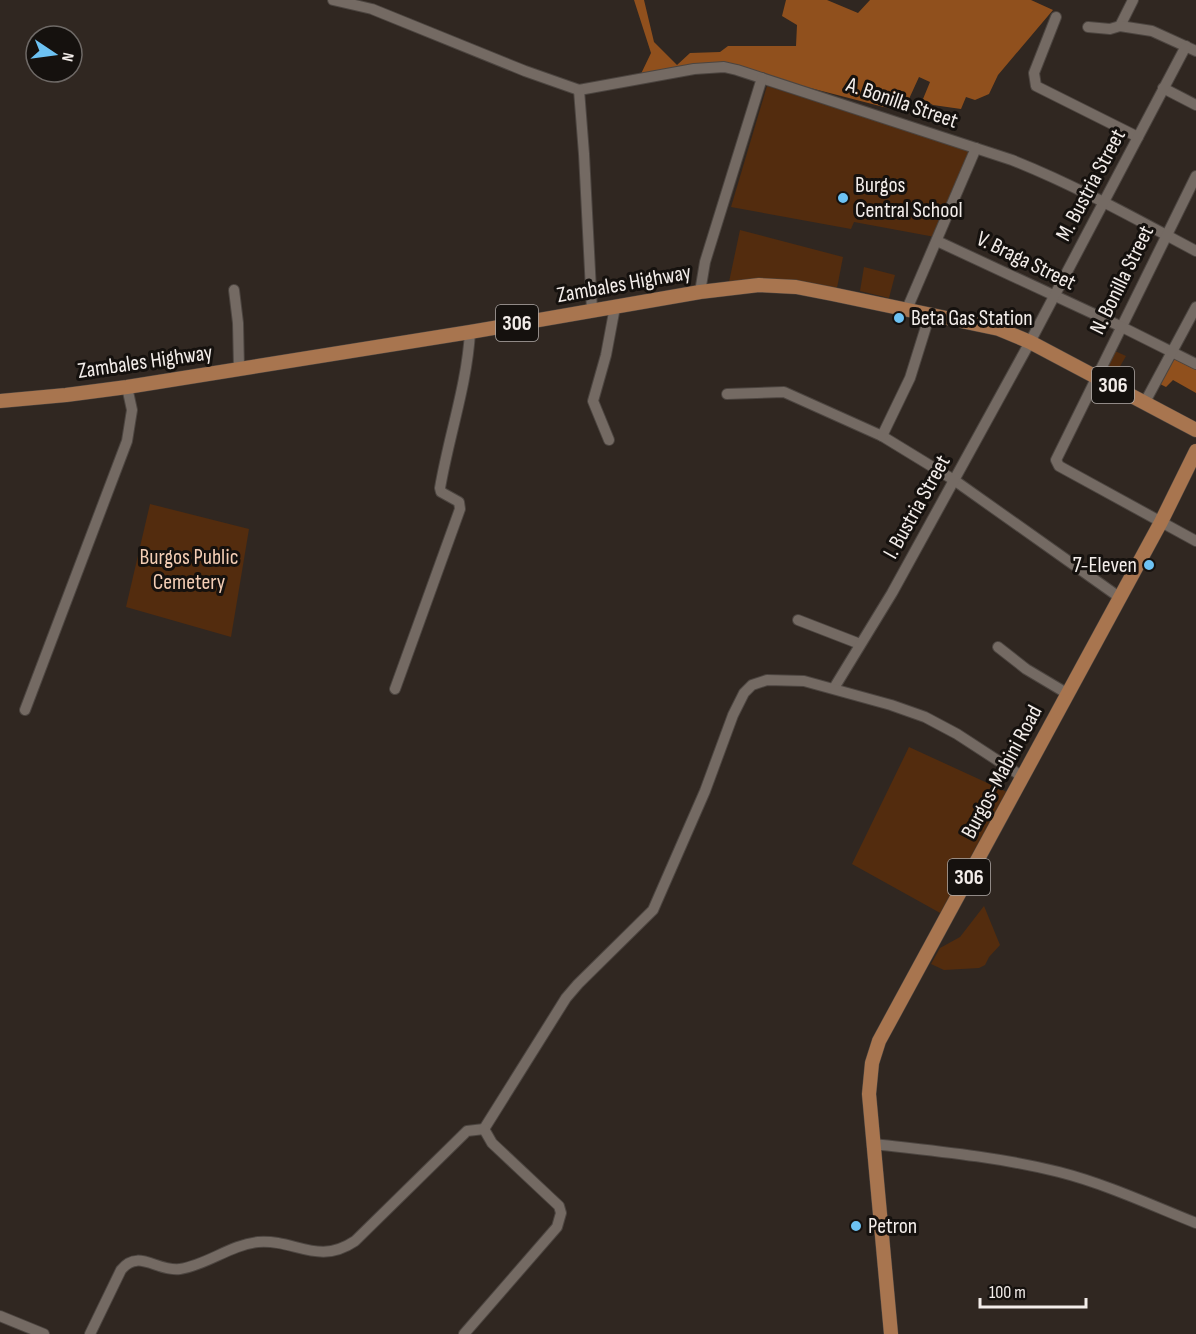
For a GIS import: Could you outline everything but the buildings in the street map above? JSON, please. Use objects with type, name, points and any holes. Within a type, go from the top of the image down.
[{"type":"main road","name":"Zambales Highway","points":[[0,400],[127,387],[470,332],[700,292],[759,285],[795,287],[999,329],[1030,342],[1196,430]]},
{"type":"main road","name":"Burgos-Mabini Road","points":[[891,1334],[869,1094],[872,1062],[879,1041],[1161,522],[1196,451]]},
{"type":"street","points":[[333,0],[372,9],[543,78],[579,90],[592,310]]},
{"type":"street","points":[[1120,26],[1133,0]]},
{"type":"street","points":[[1056,17],[1034,73],[1036,86],[1138,137]]},
{"type":"street","points":[[1088,27],[1120,26],[1152,31],[1191,49]]},
{"type":"street","name":"M. Bustria Street","points":[[1030,342],[1163,88],[1191,49]]},
{"type":"street","name":"A. Bonilla Street","points":[[579,90],[712,67],[736,70],[976,148],[1045,173],[1196,251]]},
{"type":"street","points":[[700,292],[705,262],[762,78]]},
{"type":"street","points":[[1163,88],[1196,105]]},
{"type":"street","points":[[907,309],[976,148]]},
{"type":"street","name":"N. Bonilla Street","points":[[1161,522],[1056,462],[1096,376],[1196,176]]},
{"type":"street","name":"V. Braga Street","points":[[937,240],[1196,364]]},
{"type":"street","points":[[234,290],[238,323],[239,369]]},
{"type":"street","points":[[609,440],[593,401],[608,347],[615,307]]},
{"type":"street","points":[[1145,402],[1196,307]]},
{"type":"street","points":[[882,436],[910,378],[930,314]]},
{"type":"street","points":[[395,689],[460,509],[459,502],[443,494],[440,488],[461,399],[469,355],[470,332]]},
{"type":"street","name":"I. Bustria Street","points":[[834,688],[892,593],[1030,342]]},
{"type":"street","points":[[25,710],[127,441],[132,410],[127,387]]},
{"type":"street","points":[[727,394],[784,392],[882,436],[954,480],[1119,597]]},
{"type":"street","points":[[1161,522],[1196,541]]},
{"type":"street","points":[[798,620],[860,644]]},
{"type":"street","points":[[998,647],[1026,669],[1068,694]]},
{"type":"street","points":[[484,1130],[566,998],[653,910],[705,791],[733,715],[744,693],[752,685],[767,680],[804,681],[834,688],[925,717],[957,734],[1023,777]]},
{"type":"street","points":[[90,1334],[126,1263],[138,1260],[165,1268],[180,1269],[203,1262],[232,1248],[259,1242],[281,1243],[322,1252],[340,1250],[355,1241],[467,1131],[484,1130]]},
{"type":"street","points":[[464,1334],[557,1227],[561,1213],[559,1206],[492,1143],[484,1130]]},
{"type":"street","points":[[874,1144],[1029,1165],[1103,1186],[1196,1223]]},
{"type":"street","points":[[0,1316],[44,1334]]},
{"type":"green space","name":"Burgos Central School","points":[[767,86],[972,152],[935,237],[854,222],[851,229],[731,207]]},
{"type":"green space","points":[[740,230],[843,257],[837,288],[729,282]]},
{"type":"green space","points":[[864,267],[895,275],[889,298],[860,291]]},
{"type":"green space","points":[[1115,351],[1126,356],[1114,377],[1104,372]]},
{"type":"green space","name":"Burgos Public Cemetery","points":[[150,504],[249,529],[231,637],[126,607]]},
{"type":"green space","points":[[909,747],[1007,792],[942,914],[852,864]]},
{"type":"green space","points":[[984,906],[1000,945],[985,965],[979,968],[944,970],[931,964],[940,948],[960,937]]},
{"type":"shaded area","points":[[634,0],[644,0],[654,42],[677,65],[690,53],[720,52],[728,46],[796,46],[797,25],[782,16],[786,0],[827,0],[858,13],[870,0],[1031,0],[1053,10],[998,75],[989,94],[975,100],[966,97],[961,109],[933,105],[923,99],[930,82],[919,77],[903,112],[737,69],[639,78],[651,53]]},
{"type":"shaded area","points":[[1170,355],[1196,369],[1196,393],[1173,380],[1166,387],[1156,382]]},
{"type":"place","name":"Burgos Central School","points":[[843,198]]},
{"type":"place","name":"Beta Gas Station","points":[[899,318]]},
{"type":"place","name":"7-Eleven","points":[[1149,565]]},
{"type":"place","name":"Petron","points":[[856,1226]]}]
